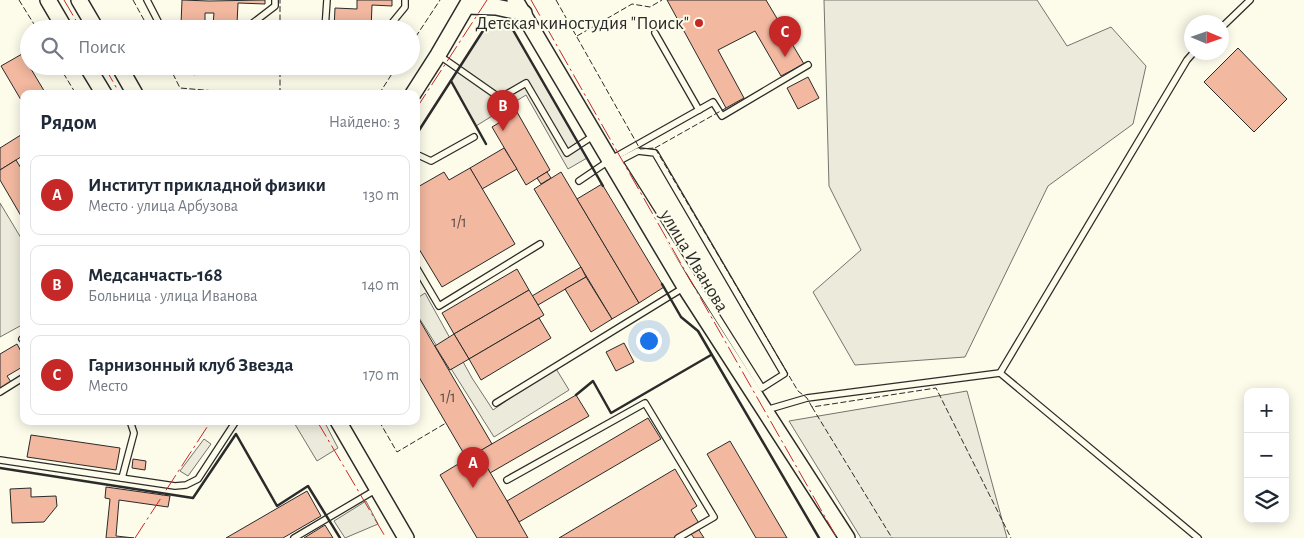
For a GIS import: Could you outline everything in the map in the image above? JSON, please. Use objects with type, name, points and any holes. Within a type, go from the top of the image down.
[{"type":"main road","points":[[48,0],[60,20]]},
{"type":"main road","points":[[79,0],[91,20]]},
{"type":"main road","name":"улица Иванова","points":[[515,0],[685,287],[847,538]]},
{"type":"main road","points":[[416,90],[469,3],[496,6],[524,13]]},
{"type":"main road","points":[[92,75],[102,90]]},
{"type":"main road","points":[[124,75],[133,90]]},
{"type":"main road","points":[[340,425],[406,538]]},
{"type":"lane","points":[[147,0],[157,20]]},
{"type":"lane","points":[[257,20],[275,6],[275,0]]},
{"type":"lane","points":[[326,20],[327,0]]},
{"type":"lane","points":[[394,20],[405,7],[405,0]]},
{"type":"lane","points":[[1229,20],[1250,0]]},
{"type":"lane","points":[[655,33],[699,110]]},
{"type":"lane","points":[[438,55],[500,98],[526,83],[567,153],[595,134]]},
{"type":"lane","points":[[1000,373],[1187,60]]},
{"type":"lane","points":[[579,181],[610,160],[713,102],[722,116],[808,65]]},
{"type":"lane","points":[[420,156],[431,161],[474,137]]},
{"type":"lane","points":[[638,151],[654,153],[784,374],[762,388],[619,161],[638,151]]},
{"type":"lane","points":[[420,274],[439,306],[540,244]]},
{"type":"lane","points":[[496,403],[685,287]]},
{"type":"lane","points":[[764,410],[807,398],[1000,373],[1198,538]]},
{"type":"lane","points":[[0,392],[20,380]]},
{"type":"lane","points":[[507,480],[645,403],[714,517],[678,538]]},
{"type":"lane","points":[[122,478],[134,433],[131,425]]},
{"type":"lane","points":[[0,460],[175,486],[186,485],[198,479],[233,425]]},
{"type":"lane","points":[[294,538],[377,489]]},
{"type":"shaded area","points":[[824,0],[1037,0],[1067,46],[1111,27],[1146,66],[1133,124],[1048,186],[965,357],[855,365],[813,292],[861,250],[829,186]]},
{"type":"shaded area","points":[[488,23],[509,23],[587,158],[568,169],[526,95],[476,126],[451,81]]},
{"type":"shaded area","points":[[0,203],[20,236],[20,326],[0,337]]},
{"type":"shaded area","points":[[425,293],[472,378],[493,410],[555,367],[569,390],[494,437],[420,319],[420,296]]},
{"type":"shaded area","points":[[967,391],[1007,538],[861,538],[789,421]]},
{"type":"shaded area","points":[[295,425],[326,425],[338,448],[317,461]]},
{"type":"shaded area","points":[[204,439],[211,444],[188,476],[180,471]]},
{"type":"shaded area","points":[[366,501],[378,524],[345,538],[334,521]]},
{"type":"building","points":[[182,0],[265,0],[265,4],[238,3],[237,20],[213,20],[214,13],[205,13],[205,20],[181,20]]},
{"type":"building","points":[[357,0],[392,0],[392,6],[372,5],[371,20],[334,20],[335,8],[357,9]]},
{"type":"building","points":[[667,0],[766,0],[804,64],[781,76],[755,31],[718,50],[744,98],[726,108]]},
{"type":"building","points":[[1238,48],[1287,99],[1254,132],[1204,82],[1226,60],[1229,60],[1229,57]]},
{"type":"building","points":[[20,55],[20,75],[35,75],[44,90],[20,90],[20,98],[1,66]]},
{"type":"building","points":[[808,77],[819,98],[798,109],[787,88]]},
{"type":"building","points":[[517,112],[550,170],[526,185],[492,127]]},
{"type":"building","points":[[20,136],[20,158],[0,170],[0,148]]},
{"type":"building","points":[[504,148],[517,169],[482,189],[470,168]]},
{"type":"building","points":[[16,160],[20,166],[20,214],[0,180],[0,170]]},
{"type":"building","points":[[470,168],[515,244],[442,287],[420,251],[420,186],[444,172],[449,180]]},
{"type":"building","points":[[547,172],[551,178],[541,184],[537,178]]},
{"type":"building","points":[[561,172],[639,303],[612,319],[534,189]]},
{"type":"building","points":[[602,184],[664,287],[639,303],[577,199]]},
{"type":"building","points":[[581,267],[586,277],[538,305],[532,296]]},
{"type":"building","points":[[517,269],[529,290],[454,334],[442,313]]},
{"type":"building","points":[[586,277],[612,319],[591,332],[565,289]]},
{"type":"building","points":[[529,290],[544,315],[469,359],[454,334]]},
{"type":"building","points":[[539,318],[551,338],[481,380],[469,359]]},
{"type":"building","points":[[420,321],[492,444],[467,459],[420,379]]},
{"type":"building","points":[[454,334],[469,359],[450,370],[435,346]]},
{"type":"building","points":[[624,343],[634,362],[616,371],[606,352]]},
{"type":"building","points":[[17,344],[20,350],[20,368],[7,376],[11,382],[0,389],[0,354]]},
{"type":"building","points":[[576,395],[589,416],[490,473],[478,452]]},
{"type":"building","points":[[648,418],[661,439],[519,522],[507,501]]},
{"type":"building","points":[[31,435],[120,448],[116,470],[27,457]]},
{"type":"building","points":[[730,441],[787,538],[756,538],[707,454]]},
{"type":"building","points":[[478,452],[528,538],[477,538],[440,475]]},
{"type":"building","points":[[133,459],[146,461],[145,470],[132,468]]},
{"type":"building","points":[[675,469],[697,506],[691,510],[700,525],[678,538],[559,538]]},
{"type":"building","points":[[106,487],[170,496],[168,507],[119,500],[116,536],[134,538],[106,538],[110,499],[105,498]]},
{"type":"building","points":[[31,488],[31,497],[56,496],[57,506],[44,522],[12,523],[10,489]]},
{"type":"building","points":[[307,491],[321,516],[283,538],[226,538]]},
{"type":"building","points":[[325,525],[333,538],[304,538]]},
{"type":"building","points":[[697,527],[704,538],[694,538],[689,531]]},
{"type":"fence","points":[[19,0],[31,20]]},
{"type":"fence","points":[[133,0],[144,20]]},
{"type":"fence","points":[[280,0],[280,20]]},
{"type":"fence","points":[[420,30],[440,0]]},
{"type":"fence","points":[[556,0],[640,149],[655,148],[798,391],[807,398],[812,407],[936,388],[1011,538]]},
{"type":"fence","points":[[577,36],[632,4],[650,7],[662,0]]},
{"type":"fence","points":[[64,75],[74,90]]},
{"type":"fence","points":[[174,75],[180,88],[204,90]]},
{"type":"fence","points":[[280,75],[280,90]]},
{"type":"fence","points":[[382,90],[391,75]]},
{"type":"fence","points":[[655,148],[726,108]]},
{"type":"fence","points":[[812,407],[892,538]]},
{"type":"fence","points":[[381,425],[397,452],[446,423]]},
{"type":"wall","points":[[420,129],[488,23],[509,23],[603,186]]},
{"type":"wall","points":[[451,81],[486,144]]},
{"type":"wall","points":[[662,284],[681,317],[698,331],[819,538]]},
{"type":"wall","points":[[576,395],[593,381],[611,413],[711,355]]},
{"type":"wall","points":[[0,468],[193,498],[236,434],[277,506],[308,486],[340,538]]},
{"type":"power","points":[[64,0],[76,20]]},
{"type":"power","points":[[420,103],[487,0]]},
{"type":"power","points":[[531,0],[837,538]]},
{"type":"power","points":[[109,75],[118,90]]},
{"type":"power","points":[[135,538],[208,425]]},
{"type":"power","points":[[319,425],[386,538]]},
{"type":"place","name":"Детская киностудия \"Поиск\"","points":[[699,23]]},
{"type":"place","name":"Гарнизонный клуб Звезда","points":[[785,57]]},
{"type":"place","name":"Медсанчасть-168","points":[[503,131]]},
{"type":"place","name":"Институт прикладной физики","points":[[473,488]]}]
